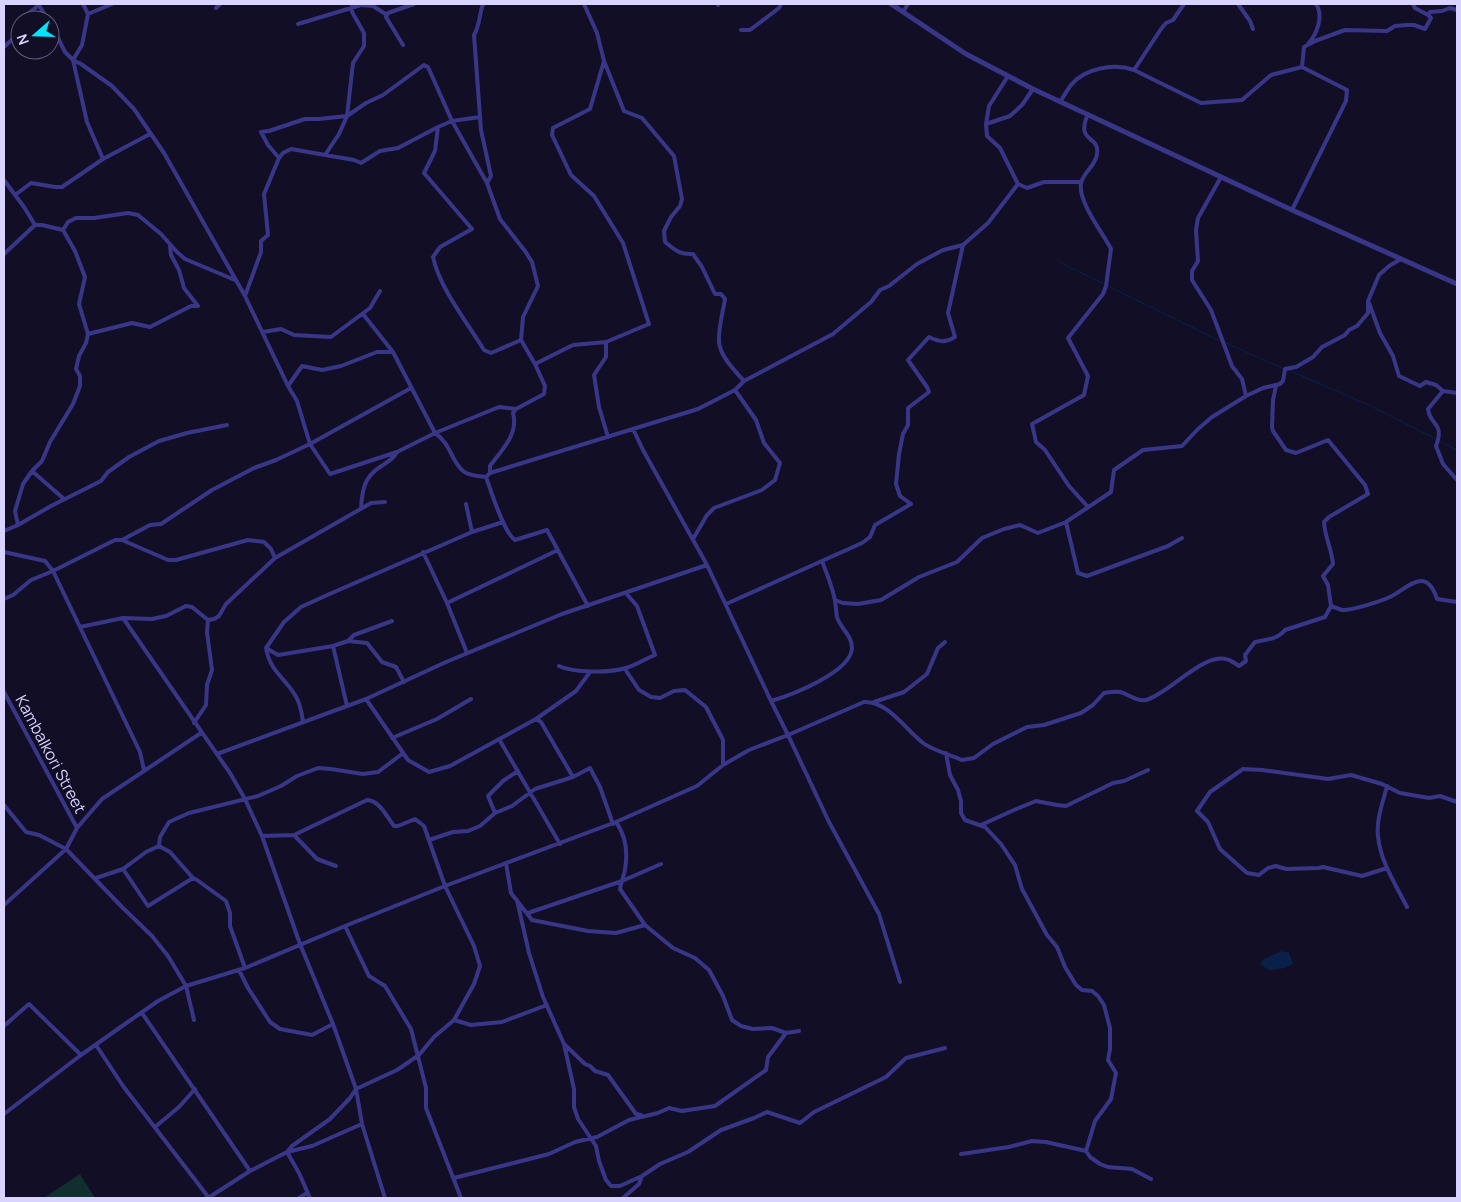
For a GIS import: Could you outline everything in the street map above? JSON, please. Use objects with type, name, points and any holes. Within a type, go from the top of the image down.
[{"type":"street","points":[[83,4],[88,14],[82,45],[73,60],[86,122],[103,159]]},
{"type":"street","points":[[88,14],[112,4]]},
{"type":"street","points":[[216,8],[220,4]]},
{"type":"street","points":[[387,15],[414,4]]},
{"type":"street","points":[[483,4],[480,12],[480,22],[474,35],[481,130],[491,176],[487,183]]},
{"type":"street","points":[[592,4],[585,5],[597,33],[604,61],[624,110],[642,118],[674,156],[682,199],[680,206],[671,217],[664,231],[665,242],[678,253],[684,255],[693,254],[702,267],[715,294],[721,294],[725,299],[718,341],[720,349],[744,381]]},
{"type":"street","points":[[741,30],[750,30],[779,8],[781,4]]},
{"type":"street","points":[[891,4],[966,54],[1033,89],[1222,178],[1456,284],[1457,277]]},
{"type":"street","points":[[903,12],[908,4]]},
{"type":"street","points":[[1134,70],[1166,22],[1173,20],[1184,4]]},
{"type":"street","points":[[1238,4],[1253,29]]},
{"type":"street","points":[[1302,66],[1304,47],[1314,37],[1319,23],[1320,10],[1316,4]]},
{"type":"street","points":[[1304,47],[1344,30],[1387,31],[1394,26],[1407,25],[1414,25],[1425,29],[1431,18],[1415,8],[1413,4]]},
{"type":"street","points":[[325,156],[347,116],[353,63],[364,46],[364,32],[352,12],[352,5]]},
{"type":"street","points":[[298,24],[352,5],[373,6],[387,15],[386,17],[403,45]]},
{"type":"street","points":[[1428,15],[1430,12],[1450,8],[1457,10]]},
{"type":"street","points":[[60,42],[65,52],[73,60],[112,86],[134,109],[164,153],[245,296],[297,401],[310,444],[330,474],[397,452],[435,433],[499,406],[516,409]]},
{"type":"street","points":[[536,364],[573,345],[606,342],[649,324],[623,243],[594,196],[570,175],[552,135],[552,128],[590,109],[604,61]]},
{"type":"street","points":[[279,158],[261,132],[305,119],[347,116],[366,103],[383,95],[424,65],[428,67],[452,122],[487,183],[500,219],[532,262],[538,286],[523,317],[521,340],[536,364],[545,386],[544,394],[516,409],[513,413],[515,422],[512,434],[490,466],[490,473]]},
{"type":"street","points":[[1060,102],[1072,84],[1084,74],[1097,69],[1124,66],[1202,103],[1242,100],[1271,75],[1302,66],[1347,90],[1346,101],[1292,210]]},
{"type":"street","points":[[1008,76],[990,106],[986,124],[987,136],[1000,148],[1018,184],[1027,188],[1044,182],[1081,182]]},
{"type":"street","points":[[986,124],[1010,116],[1033,89]]},
{"type":"street","points":[[1088,114],[1083,126],[1084,133],[1096,144],[1098,153],[1093,165],[1081,182],[1082,195],[1095,223],[1112,249],[1106,286],[1103,294],[1068,338],[1088,376],[1084,395],[1032,424],[1036,442],[1045,450],[1069,486],[1088,507]]},
{"type":"street","points":[[245,296],[261,252],[261,242],[268,235],[264,194],[279,158],[283,153],[291,149],[354,160],[361,163],[380,151],[398,148],[438,127],[452,122],[480,117]]},
{"type":"street","points":[[438,127],[435,151],[424,173],[472,229],[440,247],[433,257],[435,267],[484,350],[490,353],[521,340]]},
{"type":"street","points":[[15,195],[30,183],[55,188],[62,187],[103,159],[150,134]]},
{"type":"street","points":[[1222,178],[1198,218],[1196,230],[1198,261],[1192,271],[1192,280],[1211,310],[1232,366],[1242,379],[1246,396]]},
{"type":"street","points":[[4,180],[35,225]]},
{"type":"street","points":[[486,477],[490,473],[698,409],[735,390],[744,381],[833,334],[871,302],[880,290],[889,286],[917,264],[943,250],[963,244],[988,223],[1018,184]]},
{"type":"street","points":[[63,230],[68,222],[76,218],[94,218],[128,212],[138,215],[161,234],[186,259],[236,281]]},
{"type":"street","points":[[4,254],[35,225],[63,230],[75,250],[85,278],[79,304],[88,334],[76,369],[80,376],[80,386],[73,404],[50,442],[42,461],[23,484],[15,511],[18,525]]},
{"type":"street","points":[[88,334],[132,324],[150,326],[191,306],[198,306],[184,288],[179,270],[171,255],[169,244]]},
{"type":"street","points":[[726,604],[862,543],[870,537],[875,525],[911,504],[900,496],[896,484],[899,454],[903,434],[908,425],[908,408],[929,392],[908,360],[929,337],[942,341],[949,340],[955,336],[948,313],[963,244]]},
{"type":"street","points":[[835,600],[843,603],[858,604],[881,600],[919,576],[957,562],[982,538],[1020,525],[1038,533],[1066,522],[1111,492],[1114,470],[1143,450],[1182,446],[1212,417],[1246,396],[1272,385],[1276,386],[1283,381],[1285,369],[1296,367],[1313,357],[1322,347],[1345,335],[1349,330],[1357,326],[1368,313],[1368,301],[1379,275],[1401,258]]},
{"type":"street","points":[[263,332],[281,329],[294,335],[331,337],[370,308],[380,291]]},
{"type":"street","points":[[1368,301],[1380,333],[1393,356],[1399,376],[1420,386],[1426,382],[1436,385],[1443,391],[1457,393]]},
{"type":"street","points":[[363,314],[393,352],[435,433],[444,439],[463,471],[486,477]]},
{"type":"street","points":[[606,342],[606,357],[594,375],[599,407],[608,437]]},
{"type":"street","points":[[288,386],[302,366],[322,370],[341,366],[377,352],[393,352]]},
{"type":"street","points":[[874,702],[899,720],[924,744],[962,760],[969,760],[993,744],[1027,727],[1044,725],[1081,713],[1093,705],[1104,693],[1121,692],[1134,699],[1146,700],[1170,687],[1206,662],[1220,659],[1228,660],[1239,666],[1246,662],[1245,655],[1255,642],[1273,638],[1282,634],[1285,630],[1325,618],[1331,606],[1328,585],[1323,576],[1333,564],[1333,554],[1325,536],[1324,522],[1329,516],[1368,494],[1365,485],[1328,440],[1296,453],[1286,450],[1273,431],[1273,408],[1276,386]]},
{"type":"street","points":[[122,540],[150,525],[161,524],[212,490],[254,468],[310,444],[411,388]]},
{"type":"street","points":[[693,540],[707,515],[714,508],[762,490],[775,480],[780,463],[764,443],[756,420],[735,390]]},
{"type":"street","points":[[1443,391],[1428,409],[1439,431],[1440,436],[1436,446],[1443,464],[1457,480]]},
{"type":"street","points":[[4,531],[101,481],[108,472],[129,457],[160,442],[187,432],[227,425]]},
{"type":"street","points":[[633,429],[707,564],[829,822],[879,914],[900,982]]},
{"type":"street","points":[[361,509],[362,495],[368,477],[393,459],[397,452]]},
{"type":"street","points":[[32,472],[64,499]]},
{"type":"street","points":[[486,477],[503,522],[512,538],[515,540],[547,530],[588,606]]},
{"type":"street","points":[[80,627],[123,618],[152,619],[166,616],[186,606],[192,607],[208,620],[214,619],[219,616],[226,604],[275,558],[371,503],[385,502]]},
{"type":"street","points":[[466,504],[472,532]]},
{"type":"street","points":[[266,648],[284,622],[301,607],[423,552],[472,532],[503,522]]},
{"type":"street","points":[[1066,522],[1078,574],[1087,576],[1168,546],[1182,538]]},
{"type":"street","points":[[4,599],[13,595],[31,580],[115,540],[122,540],[168,560],[176,560],[248,540],[264,542],[271,549],[275,558]]},
{"type":"street","points":[[447,603],[558,550]]},
{"type":"street","points":[[4,552],[45,560],[53,571],[140,752],[144,770]]},
{"type":"street","points":[[423,552],[447,603],[467,653]]},
{"type":"street","points":[[771,701],[789,695],[820,680],[848,661],[852,649],[850,639],[840,626],[835,600],[822,561]]},
{"type":"street","points":[[217,754],[366,700],[467,653],[562,614],[707,564]]},
{"type":"street","points":[[1331,606],[1343,610],[1364,606],[1390,597],[1414,581],[1426,582],[1432,586],[1437,599],[1457,602]]},
{"type":"street","points":[[559,666],[566,670],[590,672],[625,668],[655,655],[637,606],[626,593]]},
{"type":"street","points":[[123,618],[217,754],[245,799],[262,836],[300,944],[333,1024],[356,1089],[362,1124],[385,1198]]},
{"type":"street","points":[[194,722],[206,705],[207,685],[212,670],[207,632],[208,620]]},
{"type":"street","points":[[266,648],[278,655],[333,646],[348,640],[354,635],[392,621]]},
{"type":"street","points":[[348,640],[367,643],[382,662],[396,667],[404,682]]},
{"type":"street","points":[[4,1114],[96,1045],[163,998],[186,986],[240,970],[445,886],[614,823],[697,786],[723,765],[749,750],[864,702],[874,702],[904,692],[927,674],[938,648],[945,642]]},
{"type":"street","points":[[333,646],[347,706]]},
{"type":"street","points":[[266,648],[273,669],[296,696],[303,722]]},
{"type":"street","points":[[625,668],[639,690],[651,697],[660,698],[674,691],[685,690],[706,707],[723,740],[723,765]]},
{"type":"street","points":[[366,700],[402,754],[408,760],[429,772],[450,766],[536,719],[576,691],[590,672]]},
{"type":"street","name":"Kambalkori Street","points":[[4,692],[77,828]]},
{"type":"street","points":[[392,738],[437,719],[472,699]]},
{"type":"street","points":[[536,719],[541,722],[573,777]]},
{"type":"street","points":[[4,906],[66,849],[77,828],[102,799],[201,733]]},
{"type":"street","points":[[499,739],[560,844]]},
{"type":"street","points":[[946,753],[950,775],[958,790],[961,801],[960,813],[965,820],[985,827],[1001,844],[1015,865],[1022,890],[1047,935],[1057,947],[1065,967],[1076,985],[1082,990],[1092,991],[1104,1005],[1110,1028],[1108,1060],[1116,1073],[1116,1078],[1111,1099],[1095,1121],[1086,1151]]},
{"type":"street","points":[[159,846],[160,837],[169,822],[189,813],[245,799],[281,786],[297,776],[318,768],[363,774],[378,772],[402,754]]},
{"type":"street","points":[[429,840],[453,832],[468,831],[480,826],[495,813],[512,806],[536,789],[573,777],[590,768],[600,787],[614,823],[622,830],[626,845],[625,869],[621,892],[625,894],[645,925],[672,948],[695,958],[709,970],[723,996],[732,1020],[741,1026],[753,1029],[772,1028],[786,1034]]},
{"type":"street","points":[[1387,868],[1362,876],[1323,867],[1286,869],[1276,866],[1268,868],[1259,875],[1251,875],[1246,873],[1220,849],[1208,822],[1197,810],[1210,792],[1243,769],[1328,779],[1352,775],[1387,786],[1400,793],[1429,798],[1440,796],[1457,802]]},
{"type":"street","points":[[981,825],[1036,801],[1066,806],[1106,786],[1124,781],[1148,770]]},
{"type":"street","points":[[495,813],[488,796],[503,781],[518,771]]},
{"type":"street","points":[[1387,786],[1379,819],[1378,835],[1387,868],[1407,907]]},
{"type":"street","points":[[262,836],[294,836],[367,800],[371,800],[380,807],[394,826],[415,820],[419,821],[424,826],[445,886],[474,946],[480,966],[474,984],[454,1020],[434,1037],[419,1055],[397,1070],[356,1089],[330,1119],[292,1146],[287,1152]]},
{"type":"street","points":[[4,807],[26,832],[39,835],[66,849],[152,936],[168,956],[186,986],[194,1020]]},
{"type":"street","points":[[294,836],[317,859],[336,866]]},
{"type":"street","points":[[96,878],[123,868],[146,852],[159,846]]},
{"type":"street","points":[[159,846],[170,852],[193,878],[226,902],[230,913],[230,926],[245,968]]},
{"type":"street","points":[[506,863],[511,893],[532,920],[588,931],[616,933],[645,925]]},
{"type":"street","points":[[528,914],[622,881],[661,864]]},
{"type":"street","points":[[123,868],[148,906],[193,878]]},
{"type":"street","points":[[517,900],[529,953],[547,1005],[564,1044],[574,1089],[574,1107],[578,1119],[596,1146],[606,1180],[611,1186],[620,1186],[642,1176],[660,1164],[688,1152],[721,1130],[767,1112],[800,1123],[814,1112],[886,1076],[906,1058],[945,1048]]},
{"type":"street","points":[[345,926],[369,976],[385,986],[411,1029],[426,1088],[426,1108],[461,1198]]},
{"type":"street","points":[[240,970],[248,988],[270,1022],[280,1029],[312,1035],[333,1024]]},
{"type":"street","points":[[4,1026],[29,1004],[81,1056]]},
{"type":"street","points":[[454,1020],[471,1025],[502,1022],[547,1005]]},
{"type":"street","points":[[142,1013],[250,1171]]},
{"type":"street","points":[[454,1178],[549,1154],[575,1142],[597,1137],[628,1120],[643,1115],[658,1113],[669,1108],[682,1110],[716,1106],[766,1070],[768,1057],[786,1034],[799,1030]]},
{"type":"street","points":[[564,1044],[572,1054],[585,1064],[595,1071],[608,1076],[636,1114],[643,1115]]},
{"type":"street","points":[[96,1045],[123,1086],[209,1198],[250,1171],[287,1152],[312,1146],[362,1124]]},
{"type":"street","points":[[155,1127],[179,1107],[195,1089]]},
{"type":"street","points":[[961,1154],[1009,1147],[1032,1141],[1046,1142],[1086,1151],[1090,1157],[1100,1164],[1108,1167],[1132,1169],[1151,1179]]},
{"type":"street","points":[[287,1152],[310,1198]]},
{"type":"street","points":[[623,1198],[639,1184],[642,1176]]},
{"type":"street","points":[[299,1198],[307,1193]]},
{"type":"green space","points":[[80,1174],[95,1198],[44,1198]]},
{"type":"water","points":[[1282,951],[1289,953],[1293,964],[1285,968],[1269,970],[1260,964],[1264,959]]},
{"type":"waterway","points":[[1059,262],[1220,341]]},
{"type":"waterway","points":[[1226,343],[1284,369]]},
{"type":"waterway","points":[[1288,370],[1369,405],[1436,439]]},
{"type":"waterway","points":[[1439,441],[1457,450]]}]
